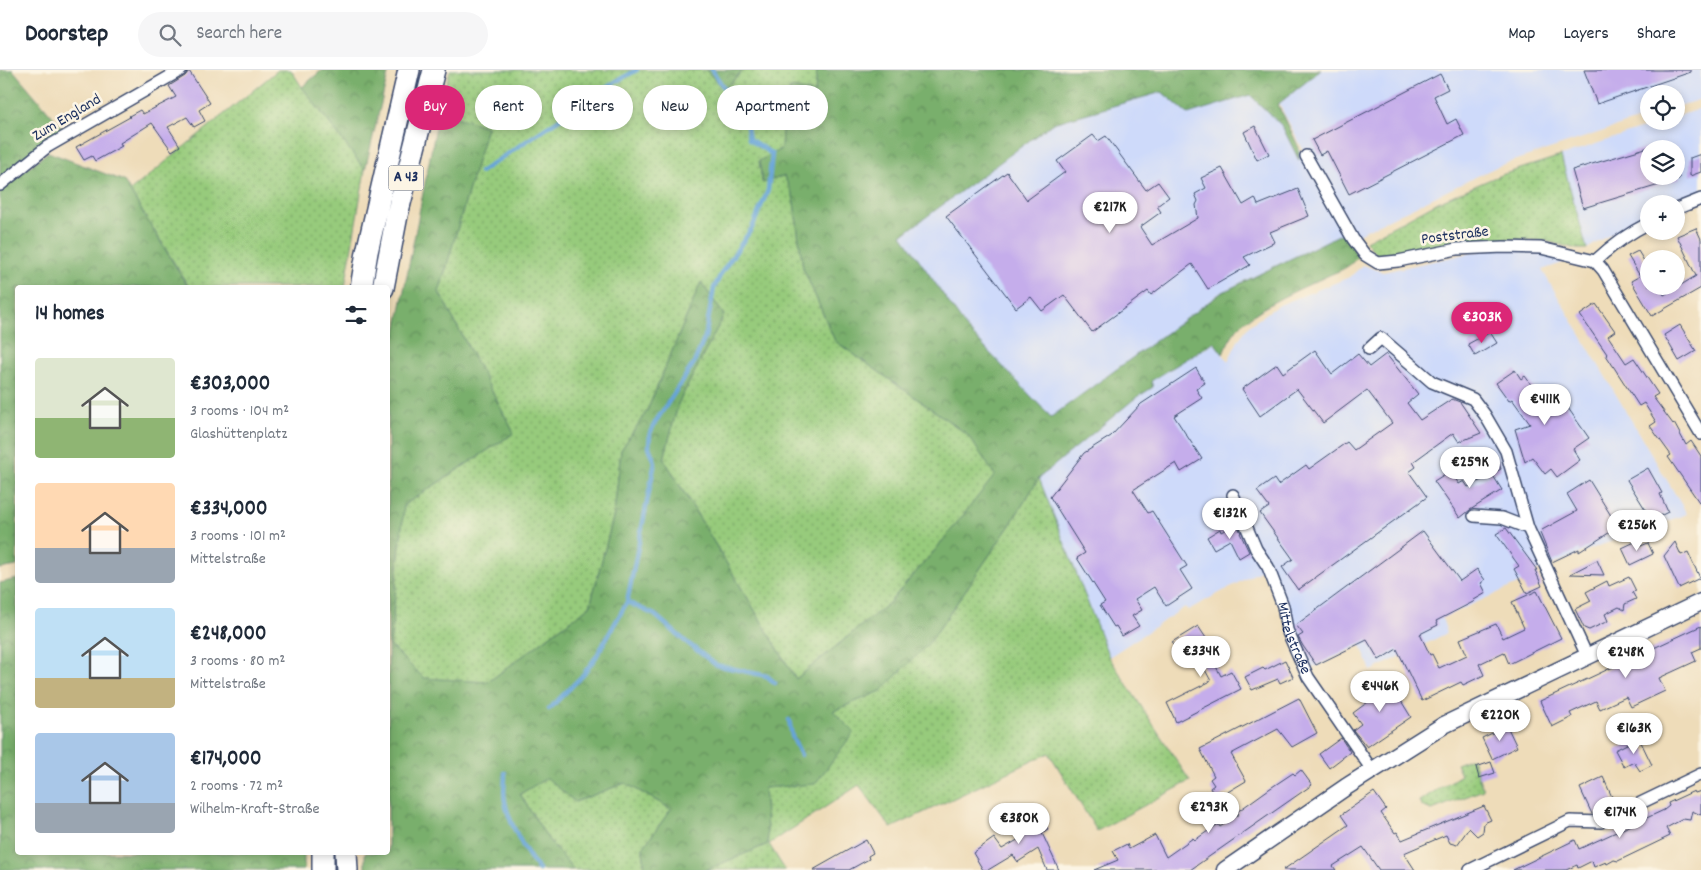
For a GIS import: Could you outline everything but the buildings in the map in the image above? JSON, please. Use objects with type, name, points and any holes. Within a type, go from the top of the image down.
[{"type":"highway","name":"A 43","points":[[362,285],[369,243],[409,70]]},
{"type":"highway","name":"A 43","points":[[384,285],[397,215],[434,70]]},
{"type":"highway","points":[[323,855],[323,870]]},
{"type":"highway","points":[[346,855],[346,870]]},
{"type":"main road","points":[[1225,870],[1372,770],[1444,725],[1701,602]]},
{"type":"street","name":"Zum England","points":[[0,185],[48,147],[181,70]]},
{"type":"street","name":"Poststraße","points":[[1306,156],[1353,239],[1365,255],[1378,263],[1398,262],[1457,249],[1504,247],[1541,248],[1595,261]]},
{"type":"street","points":[[1685,205],[1701,199]]},
{"type":"street","points":[[1640,227],[1606,250],[1595,261],[1603,270],[1701,434]]},
{"type":"street","points":[[1369,349],[1381,338],[1432,382],[1473,399],[1485,415],[1506,451],[1528,528],[1587,656]]},
{"type":"street","name":"Mittelstraße","points":[[1233,495],[1256,549],[1268,567],[1282,606],[1287,630],[1308,677],[1372,770]]},
{"type":"street","points":[[1474,516],[1502,518],[1528,528]]},
{"type":"street","points":[[1470,870],[1570,821],[1601,822],[1701,774]]},
{"type":"shaded area","points":[[1321,70],[1701,70],[1701,99],[1685,104],[1685,85],[1640,85],[1640,119],[1498,166],[1356,235],[1306,155],[1279,104]]},
{"type":"shaded area","points":[[1163,92],[1188,114],[1250,95],[1282,126],[1298,159],[1299,148],[1345,232],[1220,293],[1051,418],[967,329],[902,235],[1053,123]]},
{"type":"shaded area","points":[[1701,108],[1701,192],[1685,199],[1685,195],[1640,195],[1640,220],[1587,249],[1561,156],[1640,129],[1685,130],[1685,114]]},
{"type":"shaded area","points":[[1503,246],[1545,248],[1571,260],[1542,270],[1687,514],[1596,547],[1525,576],[1526,580],[1442,618],[1447,633],[1371,671],[1361,645],[1308,670],[1290,629],[1269,566],[1188,610],[1185,607],[1109,657],[1039,478],[1133,400],[1153,387],[1150,381],[1214,343],[1228,361],[1239,339],[1249,326],[1277,306],[1350,277],[1363,265],[1383,272]]},
{"type":"green space","points":[[0,70],[13,70],[65,131],[0,179]]},
{"type":"green space","points":[[278,70],[291,70],[365,170],[345,285],[188,285],[130,191]]},
{"type":"green space","points":[[322,70],[389,70],[365,170],[302,87]]},
{"type":"green space","points":[[450,70],[706,70],[720,85],[717,85],[717,130],[782,130],[781,149],[759,161],[762,182],[784,176],[793,195],[803,268],[835,341],[967,434],[996,475],[889,603],[796,679],[664,459],[678,404],[724,315],[701,282],[647,411],[621,450],[614,514],[590,606],[488,682],[424,679],[390,645],[404,505],[514,433],[439,292],[486,130],[542,130],[542,85],[475,85],[475,123],[465,120],[465,85],[446,85]]},
{"type":"green space","points":[[706,70],[743,70],[729,85],[720,85]]},
{"type":"green space","points":[[743,70],[817,70],[816,85],[729,85]]},
{"type":"green space","points":[[817,70],[1321,70],[1277,105],[1299,148],[1299,160],[1282,126],[1250,95],[1188,114],[1162,92],[1053,123],[902,235],[967,329],[1051,417],[1221,293],[1345,232],[1358,257],[1343,269],[1283,297],[1253,315],[1237,329],[1223,354],[1214,342],[1151,381],[1153,387],[1133,400],[1039,478],[1010,525],[930,642],[881,691],[833,711],[854,732],[815,784],[764,788],[768,844],[706,870],[645,870],[643,848],[671,809],[625,783],[575,802],[547,778],[520,794],[548,839],[574,870],[365,870],[365,855],[390,855],[390,646],[424,678],[488,682],[590,606],[614,514],[621,450],[647,411],[701,282],[724,315],[678,404],[664,459],[796,679],[889,603],[936,549],[995,475],[967,434],[835,341],[803,268],[793,195],[784,176],[763,183],[759,161],[781,149],[782,130],[828,130],[828,85],[816,85]]},
{"type":"green space","points":[[465,120],[475,123],[475,130],[486,130],[439,292],[514,433],[404,505],[390,646],[390,362],[435,130],[465,130]]},
{"type":"green space","points":[[48,152],[124,181],[187,285],[15,285],[15,566],[0,569],[0,190]]},
{"type":"green space","points":[[1561,156],[1587,249],[1577,249],[1546,241],[1505,239],[1481,240],[1392,257],[1376,254],[1366,241],[1440,201],[1498,176]]},
{"type":"green space","points":[[1039,478],[1109,657],[1190,781],[1097,831],[1049,753],[891,828],[859,785],[769,844],[785,870],[706,870],[768,844],[764,788],[833,711],[881,691],[930,642],[1010,525]]},
{"type":"green space","points":[[15,579],[15,855],[304,855],[304,870],[0,870],[0,583]]},
{"type":"green space","points":[[1472,758],[1483,790],[1432,810],[1421,806],[1419,801],[1461,775],[1456,764]]},
{"type":"green space","points":[[547,777],[575,802],[625,783],[671,809],[643,848],[645,870],[574,870],[548,839],[520,794]]},
{"type":"waterway","points":[[480,172],[615,82],[637,70]]},
{"type":"waterway","points":[[549,709],[582,676],[596,657],[627,602],[655,462],[649,447],[650,433],[694,363],[705,337],[714,288],[722,272],[752,228],[768,190],[772,154],[749,139],[746,121],[712,70]]},
{"type":"waterway","points":[[627,602],[655,615],[716,665],[767,676],[775,683]]},
{"type":"waterway","points":[[789,720],[792,736],[801,755]]},
{"type":"waterway","points":[[505,773],[504,798],[510,818],[523,846],[539,870]]}]
